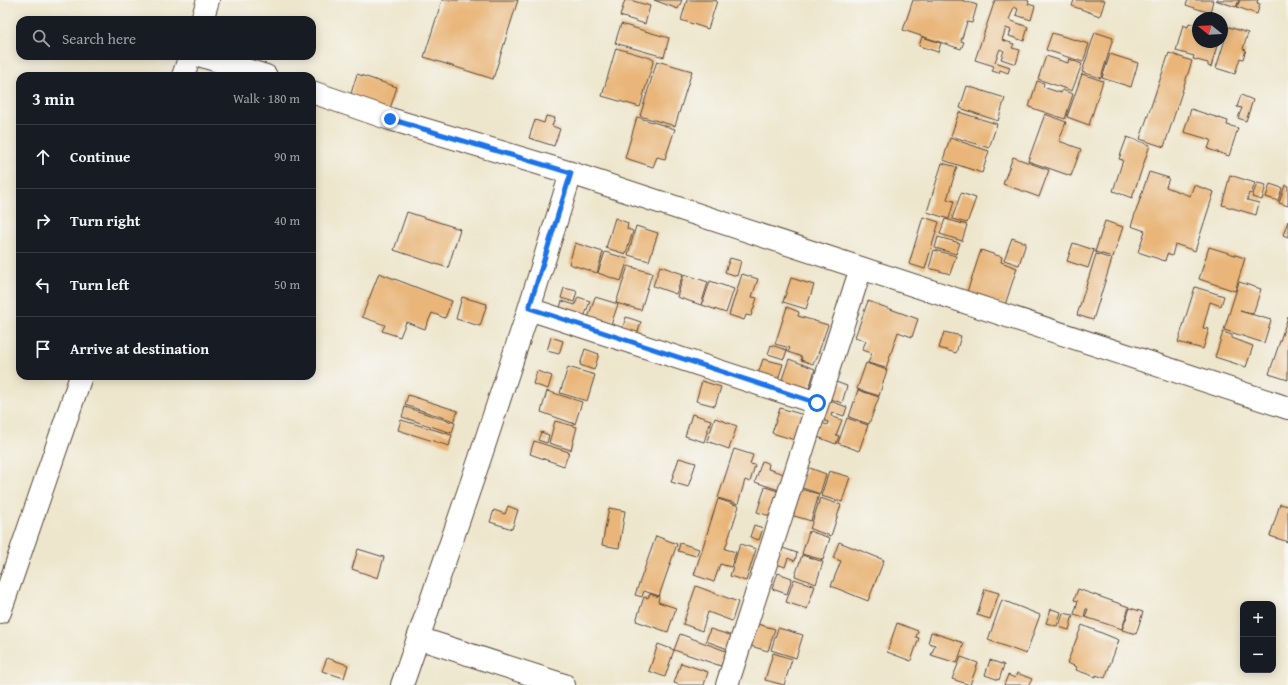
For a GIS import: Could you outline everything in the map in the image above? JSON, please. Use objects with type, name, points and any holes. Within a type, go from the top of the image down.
[{"type":"street","points":[[203,16],[208,0]]},
{"type":"street","points":[[184,72],[189,60]]},
{"type":"street","points":[[215,60],[253,72]]},
{"type":"street","points":[[316,93],[390,119],[571,173],[1288,408]]},
{"type":"street","points":[[402,685],[478,466],[571,173]]},
{"type":"street","points":[[727,685],[861,268]]},
{"type":"street","points":[[529,308],[817,403]]},
{"type":"street","points":[[0,612],[80,380]]},
{"type":"street","points":[[418,638],[564,685]]},
{"type":"building","points":[[442,0],[518,0],[493,79],[424,57]]},
{"type":"building","points":[[625,0],[650,6],[645,24],[620,16]]},
{"type":"building","points":[[654,0],[682,0],[678,9]]},
{"type":"building","points":[[687,0],[717,1],[708,29],[681,20]]},
{"type":"building","points":[[913,0],[961,0],[977,5],[972,23],[967,22],[961,41],[964,42],[961,49],[903,30]]},
{"type":"building","points":[[995,0],[1026,0],[1029,1],[1028,4],[1035,6],[1031,20],[1016,15],[1018,9],[1014,7],[1009,20],[1028,27],[1024,41],[1009,36],[1011,30],[1006,28],[1002,40],[1014,44],[1012,48],[1020,50],[1016,64],[1001,59],[1004,51],[1000,49],[995,62],[1010,67],[1008,73],[1000,70],[999,73],[992,71],[994,66],[975,60]]},
{"type":"building","points":[[1074,0],[1105,0],[1100,16],[1072,6]]},
{"type":"building","points":[[1188,0],[1213,0],[1210,12],[1186,5]]},
{"type":"building","points":[[1215,0],[1239,0],[1236,7]]},
{"type":"building","points":[[1240,0],[1258,0],[1257,3],[1260,4],[1257,14],[1237,7]]},
{"type":"building","points":[[1189,23],[1192,24],[1192,48],[1216,48],[1211,67],[1208,66],[1208,63],[1193,59],[1194,56],[1176,51],[1183,25],[1188,27]]},
{"type":"building","points":[[621,24],[669,38],[664,57],[615,43]]},
{"type":"building","points":[[1229,27],[1248,33],[1243,49],[1246,50],[1243,59],[1240,58],[1235,74],[1216,68],[1222,48],[1228,48]]},
{"type":"building","points":[[1095,32],[1113,38],[1101,78],[1082,72]]},
{"type":"building","points":[[1052,33],[1089,44],[1083,62],[1046,50]]},
{"type":"building","points":[[922,37],[941,43],[938,52],[919,46]]},
{"type":"building","points":[[616,48],[654,59],[640,107],[602,96]]},
{"type":"building","points":[[1169,53],[1192,61],[1164,147],[1140,139]]},
{"type":"building","points":[[1110,54],[1138,63],[1131,87],[1102,78]]},
{"type":"building","points":[[1046,56],[1068,63],[1069,59],[1082,64],[1072,91],[1038,79]]},
{"type":"building","points":[[657,61],[692,71],[675,126],[640,116]]},
{"type":"building","points":[[357,74],[397,87],[389,112],[349,100]]},
{"type":"building","points":[[1082,74],[1103,81],[1089,125],[1067,117]]},
{"type":"building","points":[[1037,81],[1044,83],[1043,87],[1061,93],[1062,90],[1073,94],[1065,119],[1029,107]]},
{"type":"building","points":[[967,86],[1005,98],[998,121],[960,108]]},
{"type":"building","points":[[1241,95],[1253,100],[1246,121],[1238,118],[1242,108],[1237,107]]},
{"type":"building","points":[[1191,109],[1228,121],[1227,125],[1238,128],[1229,156],[1208,149],[1211,140],[1184,132]]},
{"type":"building","points":[[959,112],[997,124],[989,148],[951,136]]},
{"type":"building","points":[[1045,114],[1066,122],[1059,141],[1081,149],[1071,176],[1028,161]]},
{"type":"building","points":[[546,116],[555,118],[552,126],[560,129],[554,146],[529,138],[535,120],[544,123]]},
{"type":"building","points":[[637,117],[675,129],[665,159],[657,157],[653,167],[625,158]]},
{"type":"building","points":[[1127,137],[1150,145],[1132,198],[1113,191],[1123,160],[1119,159]]},
{"type":"building","points":[[950,138],[989,151],[982,173],[943,160]]},
{"type":"building","points":[[1013,157],[1049,170],[1039,197],[1003,184]]},
{"type":"building","points":[[942,163],[957,167],[947,199],[954,201],[949,219],[927,212]]},
{"type":"building","points":[[1149,172],[1169,178],[1166,187],[1190,196],[1194,185],[1214,192],[1195,251],[1175,244],[1172,256],[1167,254],[1165,261],[1138,252],[1145,231],[1131,226]]},
{"type":"building","points":[[1230,175],[1255,183],[1247,200],[1259,203],[1256,215],[1222,205]]},
{"type":"building","points":[[1257,183],[1266,185],[1262,200],[1252,197]]},
{"type":"building","points":[[1270,184],[1282,188],[1278,201],[1266,197]]},
{"type":"building","points":[[1285,185],[1288,186],[1288,206],[1279,203]]},
{"type":"building","points":[[961,193],[976,198],[967,223],[952,219]]},
{"type":"building","points":[[407,212],[460,229],[448,268],[394,250]]},
{"type":"building","points":[[923,217],[939,222],[925,269],[909,264]]},
{"type":"building","points":[[615,218],[628,223],[627,229],[633,231],[626,254],[606,248]]},
{"type":"building","points":[[945,219],[967,225],[962,241],[940,234]]},
{"type":"building","points":[[1105,221],[1123,227],[1113,257],[1095,252]]},
{"type":"building","points":[[1288,221],[1288,237],[1283,235]]},
{"type":"building","points":[[636,226],[658,233],[649,261],[628,255]]},
{"type":"building","points":[[938,237],[960,243],[956,254],[935,248]]},
{"type":"building","points":[[1012,238],[1026,243],[1019,265],[1004,260]]},
{"type":"building","points":[[575,243],[603,252],[597,273],[569,264]]},
{"type":"building","points":[[1073,243],[1094,250],[1088,268],[1067,261]]},
{"type":"building","points":[[1209,247],[1245,258],[1235,291],[1199,279]]},
{"type":"building","points":[[934,250],[956,256],[950,274],[929,268]]},
{"type":"building","points":[[981,250],[1002,257],[1001,262],[1017,268],[1005,305],[967,292]]},
{"type":"building","points":[[605,252],[628,259],[621,281],[598,273]]},
{"type":"building","points":[[1096,254],[1112,259],[1093,320],[1077,315]]},
{"type":"building","points":[[730,258],[741,261],[737,276],[725,272]]},
{"type":"building","points":[[628,266],[652,273],[641,310],[616,303]]},
{"type":"building","points":[[660,266],[683,274],[676,294],[653,286]]},
{"type":"building","points":[[379,273],[452,301],[445,318],[432,313],[425,329],[406,322],[400,337],[382,331],[385,325],[362,317]]},
{"type":"building","points":[[684,274],[708,282],[701,305],[677,297]]},
{"type":"building","points":[[742,274],[758,279],[752,297],[757,298],[751,316],[746,315],[744,320],[729,315]]},
{"type":"building","points":[[791,278],[814,285],[806,309],[783,302]]},
{"type":"building","points":[[710,281],[734,289],[726,313],[702,305]]},
{"type":"building","points":[[1239,282],[1261,289],[1253,314],[1240,311],[1271,320],[1264,343],[1224,330]]},
{"type":"building","points":[[1195,287],[1224,296],[1221,306],[1210,302],[1203,328],[1209,329],[1203,349],[1178,342]]},
{"type":"building","points":[[564,288],[577,291],[574,302],[561,298]]},
{"type":"building","points":[[462,297],[487,304],[480,326],[456,319]]},
{"type":"building","points":[[578,297],[590,301],[582,323],[558,314],[562,301],[575,305]]},
{"type":"building","points":[[595,297],[618,304],[609,331],[586,324]]},
{"type":"building","points":[[868,301],[918,319],[912,337],[898,332],[886,368],[868,363],[872,353],[862,350],[866,341],[855,337]]},
{"type":"building","points":[[787,307],[799,312],[798,316],[828,325],[817,357],[813,364],[801,360],[802,357],[788,352],[790,348],[775,344]]},
{"type":"building","points":[[626,317],[641,322],[636,338],[621,333]]},
{"type":"building","points":[[1288,317],[1288,380],[1269,374]]},
{"type":"building","points":[[944,332],[961,336],[956,353],[939,348]]},
{"type":"building","points":[[1223,332],[1232,335],[1232,338],[1253,346],[1246,367],[1215,357]]},
{"type":"building","points":[[551,337],[563,341],[559,354],[547,351]]},
{"type":"building","points":[[771,345],[787,350],[784,359],[768,354]]},
{"type":"building","points":[[585,349],[599,354],[594,370],[580,365]]},
{"type":"building","points":[[763,359],[783,364],[777,383],[757,377]]},
{"type":"building","points":[[789,359],[815,369],[808,392],[781,382]]},
{"type":"building","points":[[866,363],[887,370],[879,396],[857,389]]},
{"type":"building","points":[[568,367],[595,375],[587,401],[560,393]]},
{"type":"building","points":[[537,371],[552,376],[548,389],[533,384]]},
{"type":"building","points":[[702,381],[721,387],[715,406],[696,401]]},
{"type":"building","points":[[833,381],[847,386],[842,403],[827,398]]},
{"type":"building","points":[[858,390],[879,397],[869,424],[849,417]]},
{"type":"building","points":[[547,391],[582,402],[575,424],[541,412]]},
{"type":"building","points":[[408,395],[458,411],[454,421],[405,405]]},
{"type":"building","points":[[827,400],[847,407],[844,416],[832,412],[831,416],[842,420],[836,435],[839,436],[836,444],[815,436],[820,422],[827,425],[828,422],[820,419]]},
{"type":"building","points":[[405,407],[455,423],[452,433],[402,417]]},
{"type":"building","points":[[780,408],[804,415],[795,440],[772,433]]},
{"type":"building","points":[[692,414],[711,420],[704,442],[685,436]]},
{"type":"building","points":[[715,418],[737,426],[729,449],[707,441]]},
{"type":"building","points":[[847,418],[868,425],[859,451],[838,443]]},
{"type":"building","points":[[401,420],[452,435],[449,446],[398,430]]},
{"type":"building","points":[[555,421],[577,427],[571,450],[549,443]]},
{"type":"building","points":[[541,432],[549,435],[547,443],[538,440]]},
{"type":"building","points":[[534,441],[569,452],[564,466],[530,454]]},
{"type":"building","points":[[734,449],[753,455],[750,464],[755,465],[750,482],[745,480],[738,504],[718,498]]},
{"type":"building","points":[[679,458],[696,463],[688,487],[671,482]]},
{"type":"building","points":[[762,461],[769,464],[768,469],[784,474],[779,490],[755,482]]},
{"type":"building","points":[[807,467],[826,474],[820,494],[800,487]]},
{"type":"building","points":[[829,471],[850,477],[842,502],[821,496]]},
{"type":"building","points":[[765,487],[778,491],[770,516],[757,512]]},
{"type":"building","points":[[800,489],[819,494],[811,521],[791,515]]},
{"type":"building","points":[[820,498],[841,505],[831,536],[810,529]]},
{"type":"building","points":[[718,499],[739,506],[725,549],[736,552],[731,567],[720,564],[714,582],[694,575]]},
{"type":"building","points":[[1280,504],[1288,506],[1288,542],[1270,536]]},
{"type":"building","points":[[508,506],[518,510],[512,529],[490,522],[494,510],[505,514]]},
{"type":"building","points":[[609,508],[625,511],[619,548],[602,545]]},
{"type":"building","points":[[754,525],[763,528],[759,540],[750,537]]},
{"type":"building","points":[[809,531],[830,538],[823,560],[802,554]]},
{"type":"building","points":[[656,536],[677,544],[659,596],[644,591],[642,597],[635,595]]},
{"type":"building","points":[[839,542],[884,560],[868,601],[831,586],[841,561],[833,558]]},
{"type":"building","points":[[680,543],[699,549],[696,556],[678,551]]},
{"type":"building","points":[[740,544],[756,549],[746,581],[730,576]]},
{"type":"building","points":[[780,547],[797,553],[795,561],[788,558],[785,567],[774,563]]},
{"type":"building","points":[[358,549],[384,557],[378,578],[352,569]]},
{"type":"building","points":[[802,555],[823,562],[816,584],[795,576]]},
{"type":"building","points":[[778,573],[792,578],[787,594],[772,589]]},
{"type":"building","points":[[794,579],[815,586],[807,609],[786,602]]},
{"type":"building","points":[[696,586],[738,602],[732,621],[708,612],[702,631],[683,624]]},
{"type":"building","points":[[985,589],[999,593],[990,619],[977,615]]},
{"type":"building","points":[[1078,589],[1129,607],[1122,629],[1085,617],[1088,609],[1086,609],[1084,617],[1074,614],[1078,601],[1074,600]]},
{"type":"building","points":[[650,594],[659,597],[658,602],[676,608],[668,632],[636,621],[644,597],[648,598]]},
{"type":"building","points":[[1002,600],[1040,615],[1026,654],[988,640]]},
{"type":"building","points":[[1130,608],[1143,612],[1136,634],[1122,630]]},
{"type":"building","points":[[1051,609],[1061,612],[1057,626],[1046,623]]},
{"type":"building","points":[[1063,613],[1073,615],[1069,630],[1059,627]]},
{"type":"building","points":[[754,623],[775,629],[768,651],[747,645]]},
{"type":"building","points":[[897,623],[918,631],[916,637],[919,638],[911,661],[887,652]]},
{"type":"building","points":[[1082,625],[1119,640],[1105,678],[1096,675],[1096,677],[1076,670],[1077,667],[1067,663]]},
{"type":"building","points":[[778,628],[803,635],[796,658],[771,650]]},
{"type":"building","points":[[710,629],[733,636],[728,649],[706,641]]},
{"type":"building","points":[[931,632],[964,643],[957,663],[931,655],[935,645],[928,643]]},
{"type":"building","points":[[680,634],[726,651],[721,666],[674,650]]},
{"type":"building","points":[[658,644],[674,650],[665,677],[649,671]]},
{"type":"building","points":[[773,653],[792,659],[784,685],[765,680]]},
{"type":"building","points":[[961,657],[978,663],[970,685],[952,679]]},
{"type":"building","points":[[327,658],[348,665],[344,678],[322,671]]},
{"type":"building","points":[[990,660],[1004,665],[999,680],[985,675]]},
{"type":"building","points":[[681,663],[708,672],[704,685],[680,685],[674,683]]},
{"type":"building","points":[[1017,673],[1032,679],[1029,685],[1004,685],[1008,675],[1015,678]]},
{"type":"route","points":[[390,119],[571,173],[529,308],[817,403]]}]
